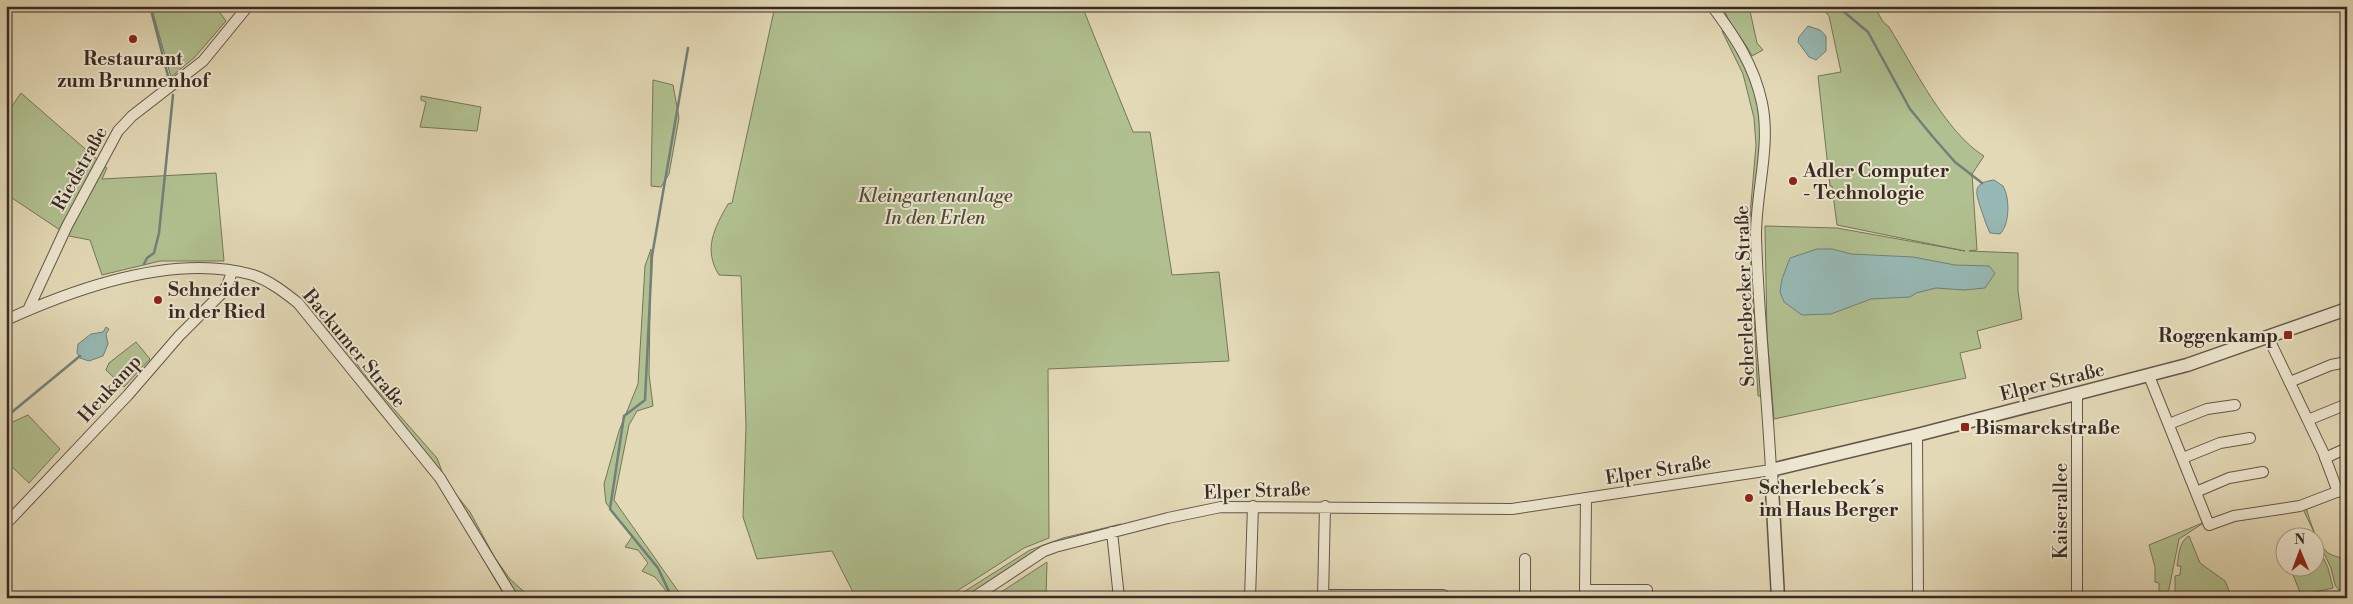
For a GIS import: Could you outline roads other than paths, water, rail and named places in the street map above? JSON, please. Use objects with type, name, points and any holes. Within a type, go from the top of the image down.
[{"type":"street","name":"Riedstraße","points":[[28,310],[67,226],[118,131],[132,116],[203,61],[248,6]]},
{"type":"street","name":"Scherlebecker Straße","points":[[1712,6],[1748,59],[1762,105],[1764,136],[1756,235],[1778,598]]},
{"type":"street","name":"Backumer Straße","points":[[28,310],[103,283],[146,274],[181,270],[232,272],[253,276],[278,287],[298,303],[440,478],[513,598]]},
{"type":"street","name":"Heukamp","points":[[6,524],[128,395],[179,336],[220,295],[227,286],[232,272]]},
{"type":"street","name":"Elper Straße","points":[[972,598],[1044,551],[1065,543],[1221,507],[1325,506],[1512,510],[1771,470],[2187,366],[2347,309]]},
{"type":"street","points":[[6,320],[28,310]]},
{"type":"street","points":[[2149,376],[2209,525],[2234,516],[2300,506],[2342,490],[2268,337]]},
{"type":"street","points":[[2290,382],[2331,365],[2347,362]]},
{"type":"street","name":"Kaiserallee","points":[[2077,395],[2077,598]]},
{"type":"street","points":[[2308,420],[2347,404]]},
{"type":"street","points":[[2169,424],[2207,409],[2235,405]]},
{"type":"street","points":[[1917,435],[1918,598]]},
{"type":"street","points":[[2183,458],[2220,443],[2250,438]]},
{"type":"street","points":[[2325,458],[2347,448]]},
{"type":"street","points":[[2196,492],[2229,478],[2263,472]]},
{"type":"street","points":[[1586,499],[1586,594],[1647,590],[1647,598]]},
{"type":"street","points":[[1250,598],[1253,506]]},
{"type":"street","points":[[1325,506],[1323,596],[1443,596]]},
{"type":"street","points":[[1112,532],[1119,598]]},
{"type":"street","points":[[1525,559],[1526,598]]},
{"type":"water","points":[[1808,26],[1820,30],[1826,36],[1826,51],[1816,60],[1809,57],[1798,42],[1799,37]]},
{"type":"water","points":[[1994,180],[2003,186],[2008,204],[2006,224],[2000,234],[1990,233],[1977,194],[1978,186],[1987,181]]},
{"type":"water","points":[[1817,249],[1832,249],[1851,254],[1913,257],[1955,265],[1989,266],[1995,273],[1985,288],[1964,290],[1936,288],[1916,293],[1910,297],[1871,299],[1831,314],[1802,315],[1784,302],[1780,292],[1782,279],[1790,258]]},
{"type":"water","points":[[106,327],[109,329],[106,334],[108,344],[103,356],[89,361],[80,358],[77,353],[78,344],[91,334],[103,332]]},
{"type":"waterway","points":[[150,6],[169,80]]},
{"type":"waterway","points":[[1837,6],[1868,32],[1910,109],[1955,162],[1982,183]]},
{"type":"waterway","points":[[672,598],[658,568],[610,509],[624,416],[645,400],[652,256],[688,48]]},
{"type":"waterway","points":[[144,264],[147,258],[154,253],[159,233],[173,95]]},
{"type":"waterway","points":[[6,417],[80,356]]},
{"type":"place","name":"Restaurant zum Brunnenhof","points":[[133,39]]},
{"type":"place","name":"Adler Computer - Technologie","points":[[1793,181]]},
{"type":"place","name":"Schneider in der Ried","points":[[158,300]]},
{"type":"place","name":"Roggenkamp","points":[[2288,335]]},
{"type":"place","name":"Bismarckstraße","points":[[1965,427]]},
{"type":"place","name":"Scherlebeck´s im Haus Berger","points":[[1749,498]]},
{"type":"park label","name":"Kleingartenanlage In den Erlen","points":[[935,206]]}]
